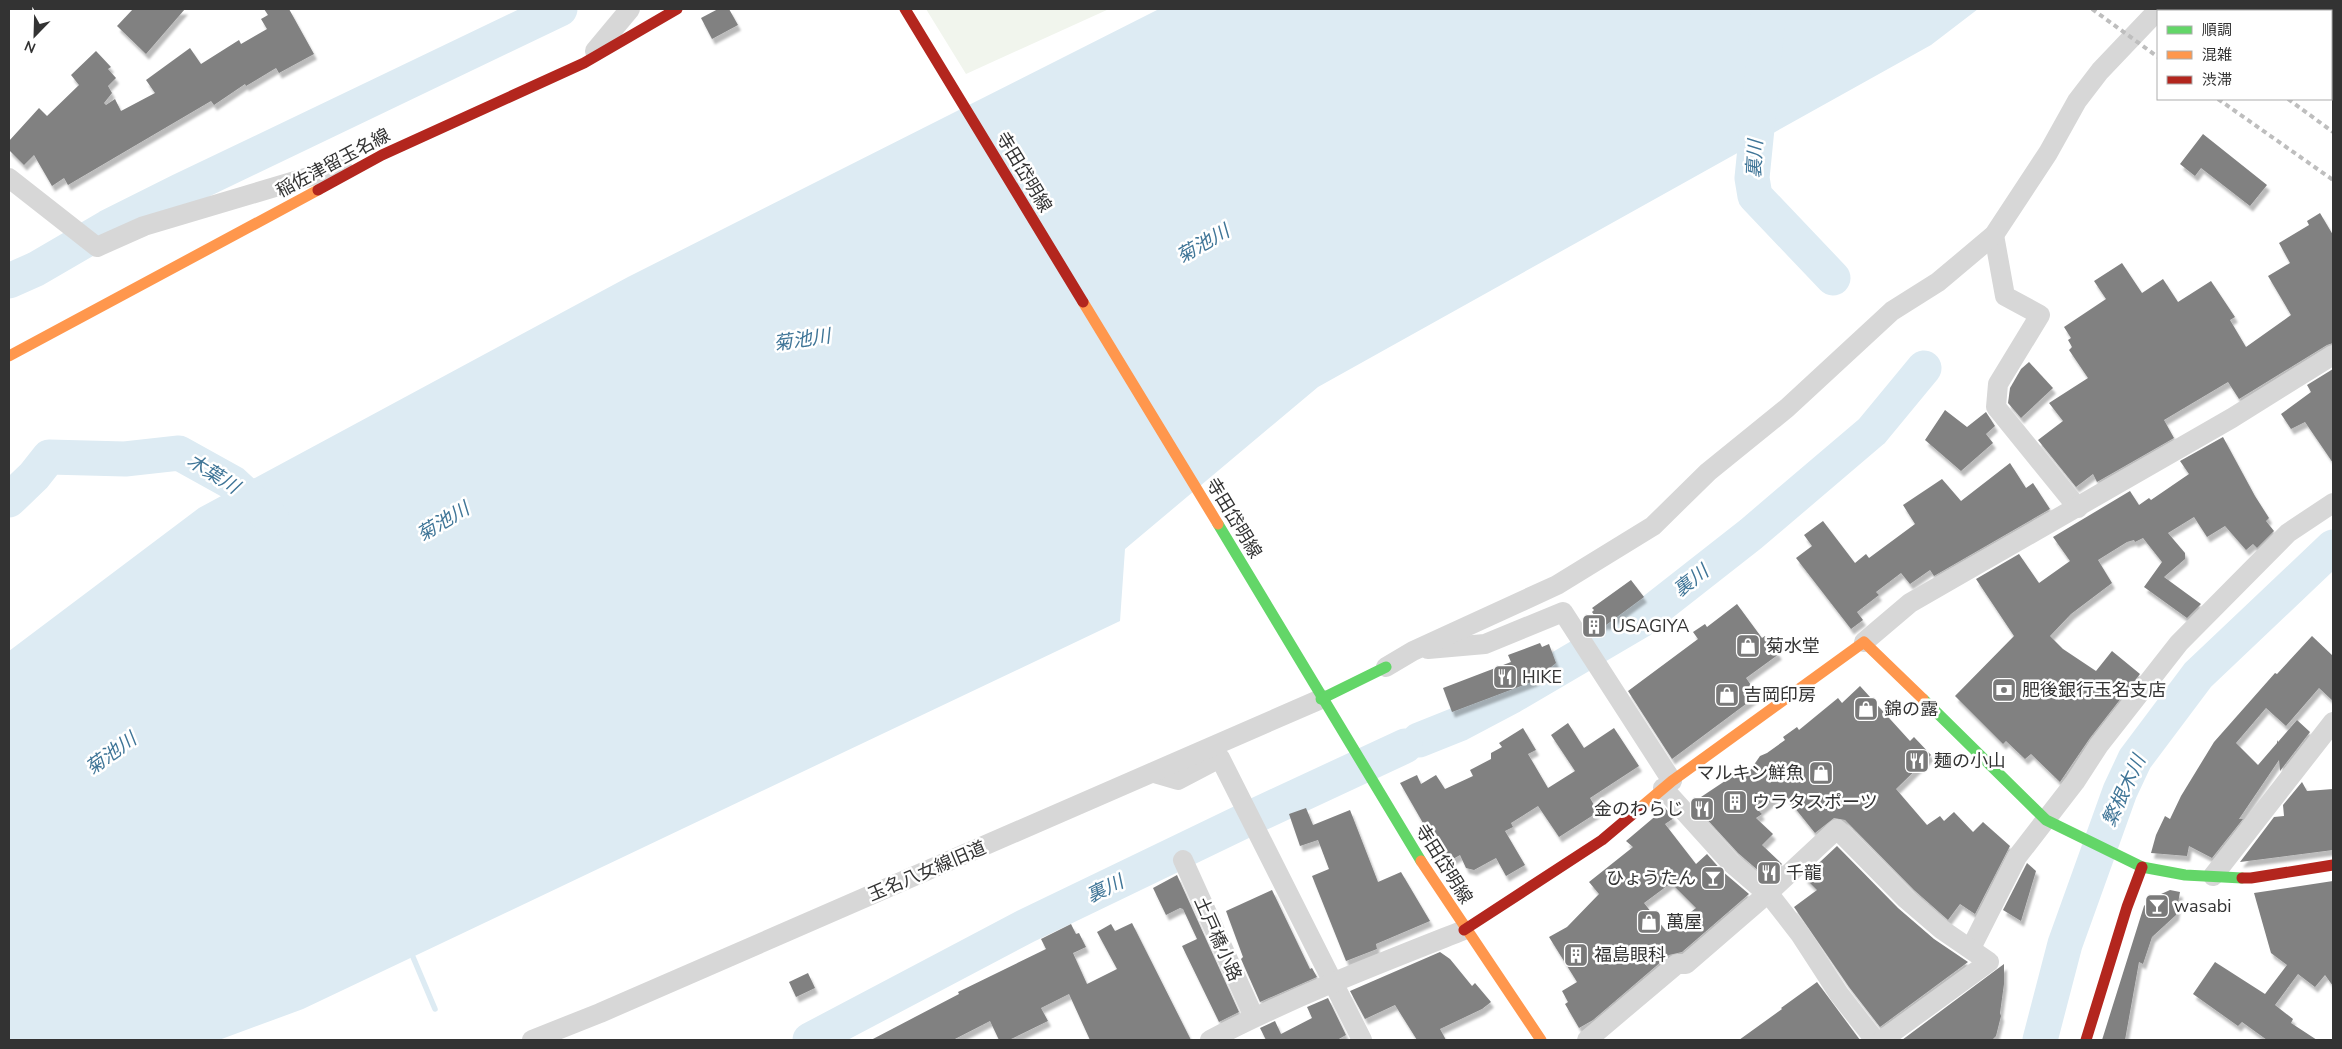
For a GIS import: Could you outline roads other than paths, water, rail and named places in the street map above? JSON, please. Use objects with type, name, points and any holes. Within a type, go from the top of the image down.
[{"type":"main road","name":"稲佐津留玉名線","points":[[9,356],[382,155],[584,64],[677,9]]},
{"type":"main road","name":"寺田岱明線","points":[[905,9],[1309,676],[1321,699],[1340,726],[1381,798],[1464,930],[1541,1040]]},
{"type":"main road","points":[[1464,930],[1602,840],[1668,785],[1864,642],[2052,824],[2142,867],[2185,875],[2251,878],[2333,865]]},
{"type":"main road","points":[[1321,699],[1386,667]]},
{"type":"main road","points":[[2086,1040],[2126,907],[2142,867]]},
{"type":"street","points":[[584,64],[630,9]]},
{"type":"street","points":[[1386,667],[1413,651],[1557,585],[1653,526],[1708,472],[1788,408],[1892,311],[1938,282],[1994,235],[2048,153],[2083,94],[2100,71],[2157,11]]},
{"type":"street","points":[[9,178],[97,248],[144,226],[382,155]]},
{"type":"street","points":[[1994,235],[2005,296],[2040,315],[1998,384],[1996,407],[2078,508]]},
{"type":"street","points":[[1864,642],[1910,603],[2232,418],[2333,355]]},
{"type":"street","points":[[1971,948],[2017,857],[2052,824],[2075,782],[2099,745],[2179,643],[2288,533],[2333,503]]},
{"type":"street","points":[[1413,651],[1485,644],[1563,612],[1611,683],[1668,785],[1730,862],[1768,894],[1800,934],[1839,994],[1875,1040]]},
{"type":"street","name":"玉名八女線旧道","points":[[532,1040],[600,1013],[1321,699]]},
{"type":"street","points":[[1154,773],[1178,780],[1220,758],[1294,727],[1297,710]]},
{"type":"street","points":[[2213,876],[2333,722]]},
{"type":"street","points":[[1220,758],[1362,1040]]},
{"type":"street","points":[[1587,1040],[1678,964],[1686,964],[1768,894],[1837,829],[1906,899],[1942,929],[1989,962],[1882,1040]]},
{"type":"street","name":"土戸橋小路","points":[[1183,860],[1254,1017]]},
{"type":"street","points":[[1210,1040],[1254,1017],[1333,981],[1464,930]]},
{"type":"water","name":"菊池川","points":[[1159,9],[1978,9],[1931,45],[1318,387],[1125,549],[1120,621],[303,1009],[219,1040],[9,1040],[9,651],[199,508],[628,277]]},
{"type":"waterway","points":[[9,281],[36,269],[108,227],[180,191],[560,9]]},
{"type":"waterway","name":"裏川","points":[[1769,9],[1752,178],[1755,196],[1833,278]]},
{"type":"waterway","name":"裏川","points":[[1419,740],[1459,724],[1512,696],[1640,621],[1751,534],[1872,431],[1924,368]]},
{"type":"waterway","name":"木葉川","points":[[9,500],[34,476],[49,457],[125,459],[179,453],[233,483],[272,519]]},
{"type":"waterway","name":"繁根木川","points":[[2040,1040],[2065,944],[2120,791],[2135,759],[2198,675],[2333,547]]},
{"type":"waterway","name":"裏川","points":[[810,1040],[1026,926],[1405,746]]},
{"type":"waterway","points":[[413,957],[435,1009]]},
{"type":"railway","points":[[2092,9],[2157,56]]},
{"type":"railway","points":[[2219,100],[2333,180]]},
{"type":"railway","points":[[2289,100],[2333,132]]},
{"type":"place","name":"USAGIYA","points":[[1594,626]]},
{"type":"place","name":"菊水堂","points":[[1748,646]]},
{"type":"place","name":"HIKE","points":[[1505,677]]},
{"type":"place","name":"肥後銀行玉名支店","points":[[2004,690]]},
{"type":"place","name":"吉岡印房","points":[[1727,695]]},
{"type":"place","name":"錦の露","points":[[1866,709]]},
{"type":"place","name":"麺の小山","points":[[1917,761]]},
{"type":"place","name":"マルキン鮮魚","points":[[1821,773]]},
{"type":"place","name":"ウラタスポーツ","points":[[1735,802]]},
{"type":"place","name":"金のわらじ","points":[[1702,809]]},
{"type":"place","name":"千龍","points":[[1769,873]]},
{"type":"place","name":"ひょうたん","points":[[1713,878]]},
{"type":"place","name":"wasabi","points":[[2157,906]]},
{"type":"place","name":"萬屋","points":[[1649,922]]},
{"type":"place","name":"福島眼科","points":[[1576,955]]}]
